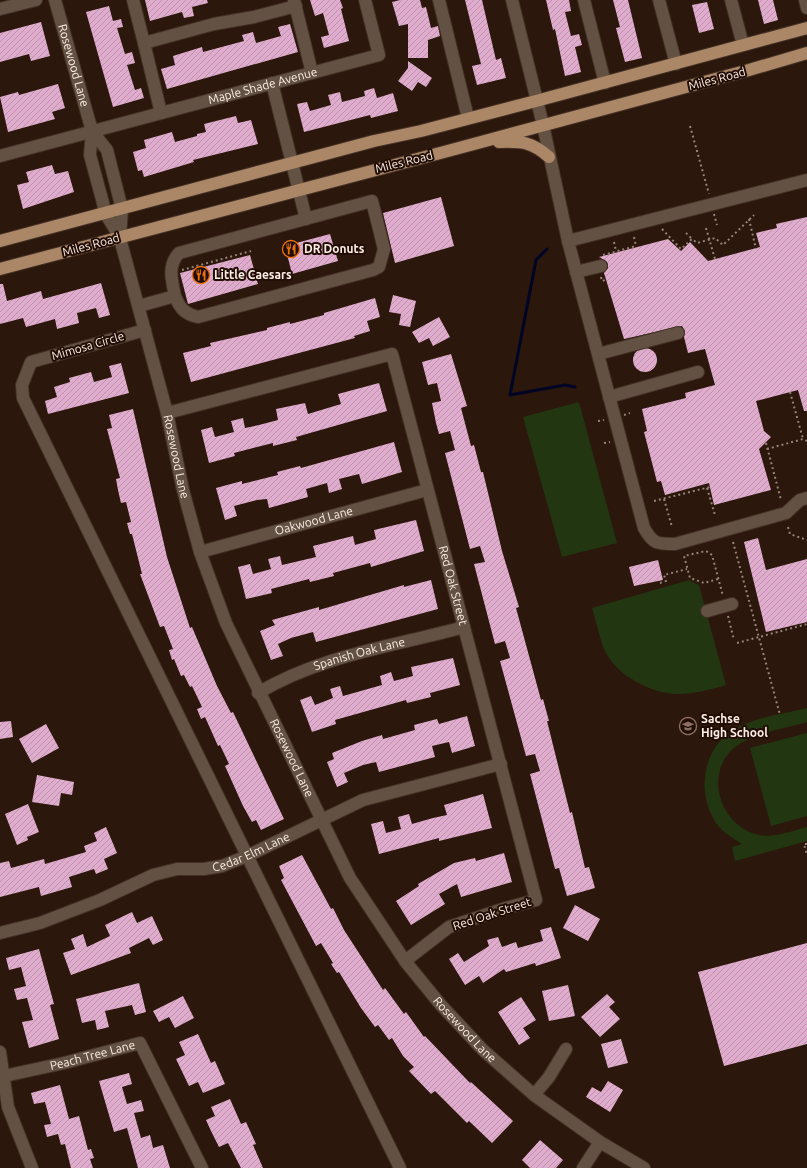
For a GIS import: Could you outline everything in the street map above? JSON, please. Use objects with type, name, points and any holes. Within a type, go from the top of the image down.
[{"type":"main road","points":[[0,241],[293,162],[605,83],[807,28]]},
{"type":"main road","name":"Miles Road","points":[[0,269],[478,143],[807,53]]},
{"type":"main road","points":[[478,143],[519,141],[532,144],[550,157]]},
{"type":"street","points":[[0,9],[36,0]]},
{"type":"street","name":"Rosewood Lane","points":[[55,0],[92,131],[90,155],[106,213],[120,237],[167,413],[183,490],[200,552],[226,623],[258,693],[350,878],[405,961],[440,1004],[472,1038],[534,1095],[600,1142],[644,1168]]},
{"type":"street","points":[[133,0],[161,113]]},
{"type":"street","name":"Maple Shade Avenue","points":[[0,156],[379,55],[365,0]]},
{"type":"street","points":[[439,0],[468,118]]},
{"type":"street","points":[[512,0],[543,125],[568,242],[644,528],[649,538],[658,544],[675,544],[786,513],[800,500],[807,498]]},
{"type":"street","points":[[584,0],[605,83]]},
{"type":"street","points":[[659,0],[676,64]]},
{"type":"street","points":[[731,0],[743,45]]},
{"type":"street","points":[[805,0],[807,8]]},
{"type":"street","points":[[144,43],[214,24],[254,17],[295,3],[312,73]]},
{"type":"street","points":[[272,83],[293,162],[306,219]]},
{"type":"street","name":"Rosewood Lane","points":[[92,131],[107,150],[122,208],[120,237]]},
{"type":"street","points":[[568,242],[807,180]]},
{"type":"street","points":[[372,201],[384,249],[379,267],[373,270],[198,317],[186,314],[178,304],[175,296],[171,272],[175,258],[179,253],[306,219],[372,201]]},
{"type":"street","points":[[576,272],[601,266]]},
{"type":"street","points":[[138,306],[175,296]]},
{"type":"street","name":"Mimosa Circle","points":[[145,330],[30,362],[22,386],[26,405],[247,856]]},
{"type":"street","points":[[598,354],[678,333]]},
{"type":"street","name":"Red Oak Street","points":[[167,413],[392,354],[536,900],[506,908],[449,927],[405,961]]},
{"type":"street","points":[[609,397],[698,372]]},
{"type":"street","name":"Oakwood Lane","points":[[200,552],[427,490]]},
{"type":"street","points":[[707,611],[729,605]]},
{"type":"street","name":"Spanish Oak Lane","points":[[258,693],[297,673],[322,664],[464,627]]},
{"type":"street","name":"Cedar Elm Lane","points":[[0,934],[40,923],[100,900],[153,875],[177,869],[204,870],[222,866],[247,856],[363,800],[501,764]]},
{"type":"street","points":[[247,856],[400,1168]]},
{"type":"street","name":"Peach Tree Lane","points":[[2,1077],[140,1042],[202,1168]]},
{"type":"street","points":[[534,1095],[549,1077],[566,1049]]},
{"type":"street","points":[[0,1052],[2,1077],[8,1107],[32,1168]]},
{"type":"street","points":[[583,1168],[600,1142]]},
{"type":"path","points":[[690,126],[717,225]]},
{"type":"path","points":[[686,233],[697,243],[715,238],[723,245],[754,215]]},
{"type":"path","points":[[749,219],[756,248]]},
{"type":"path","points":[[706,228],[715,259]]},
{"type":"path","points":[[662,229],[681,250],[692,239]]},
{"type":"path","points":[[634,237],[636,247]]},
{"type":"path","points":[[614,242],[616,251]]},
{"type":"path","points":[[171,272],[251,251]]},
{"type":"path","points":[[790,392],[803,439]]},
{"type":"path","points":[[767,449],[803,439],[807,441]]},
{"type":"path","points":[[766,442],[781,500]]},
{"type":"path","points":[[654,501],[708,487],[715,515]]},
{"type":"path","points":[[664,499],[672,527]]},
{"type":"path","points":[[788,527],[790,534],[807,540]]},
{"type":"path","points":[[733,542],[780,715]]},
{"type":"path","points":[[718,579],[704,583],[690,578],[684,556],[706,550],[712,555],[718,579],[729,605],[734,640]]},
{"type":"path","points":[[660,583],[666,582],[664,575],[687,569]]},
{"type":"path","points":[[737,643],[807,624]]},
{"type":"path","points":[[807,844],[804,844],[807,856]]},
{"type":"green space","points":[[579,402],[617,543],[562,557],[523,417]]},
{"type":"green space","points":[[689,580],[699,585],[726,685],[700,692],[677,694],[654,690],[642,685],[626,675],[612,661],[604,649],[592,608]]},
{"type":"green space","points":[[807,708],[807,722],[761,734],[735,747],[725,758],[720,771],[718,784],[720,798],[726,810],[734,822],[745,830],[759,835],[771,836],[807,827],[807,841],[735,861],[732,847],[742,844],[719,826],[708,807],[705,795],[706,770],[715,747],[733,730],[750,722],[769,716]]},
{"type":"green space","points":[[807,733],[807,816],[771,826],[750,748]]},
{"type":"building","points":[[145,0],[207,0],[208,3],[192,7],[194,16],[184,18],[182,12],[150,21]]},
{"type":"building","points":[[310,0],[340,0],[343,8],[341,9],[349,41],[324,48],[321,37],[329,35],[323,13],[315,16]]},
{"type":"building","points":[[400,0],[420,0],[422,8],[426,7],[431,28],[438,26],[440,36],[428,40],[428,58],[408,58],[408,24],[399,26],[392,2]]},
{"type":"building","points":[[465,0],[482,0],[496,60],[501,58],[506,78],[477,85],[472,66],[481,64]]},
{"type":"building","points":[[546,0],[569,0],[571,11],[565,12],[571,36],[579,34],[582,45],[575,47],[581,72],[565,76],[555,29],[553,30]]},
{"type":"building","points":[[613,0],[628,0],[642,58],[625,62],[616,28],[620,27]]},
{"type":"building","points":[[758,0],[773,0],[778,20],[764,24]]},
{"type":"building","points":[[707,2],[714,29],[699,33],[692,5]]},
{"type":"building","points":[[109,6],[113,21],[121,19],[123,27],[117,28],[125,54],[132,52],[135,63],[127,65],[135,90],[141,88],[144,98],[113,107],[86,12]]},
{"type":"building","points":[[41,22],[50,56],[31,61],[29,54],[0,62],[0,33]]},
{"type":"building","points":[[290,24],[298,52],[167,89],[161,69],[175,65],[173,56],[202,47],[203,52],[244,41],[242,35],[253,32],[256,43],[281,36],[278,27]]},
{"type":"building","points":[[408,61],[432,78],[426,87],[418,82],[412,91],[398,81],[408,68]]},
{"type":"building","points":[[58,84],[65,108],[52,112],[55,119],[8,132],[0,97],[18,92],[19,95]]},
{"type":"building","points":[[374,88],[377,98],[393,93],[398,111],[371,118],[370,115],[304,132],[297,104],[307,102],[310,111],[331,105],[328,95],[340,92],[342,102],[365,96],[364,91]]},
{"type":"building","points":[[236,116],[238,123],[251,120],[258,144],[193,160],[194,162],[144,177],[142,170],[138,171],[133,152],[146,148],[144,140],[172,132],[175,142],[206,132],[204,124]]},
{"type":"building","points":[[52,165],[55,174],[68,171],[74,192],[23,209],[17,185],[29,182],[26,172]]},
{"type":"building","points":[[441,197],[454,246],[395,263],[383,213]]},
{"type":"building","points":[[807,217],[807,411],[804,411],[798,390],[756,401],[764,431],[771,437],[759,449],[771,490],[714,505],[709,483],[665,495],[661,481],[657,482],[644,432],[647,431],[642,409],[686,398],[685,393],[715,385],[705,349],[688,353],[684,337],[685,331],[682,326],[624,339],[604,273],[608,268],[608,264],[599,257],[668,239],[681,251],[690,242],[708,261],[760,247],[756,233],[777,228],[776,224]]},
{"type":"building","points":[[330,234],[338,261],[292,274],[285,246]]},
{"type":"building","points":[[250,255],[258,284],[188,304],[180,273]]},
{"type":"building","points":[[101,283],[110,315],[99,318],[96,308],[77,313],[79,323],[57,329],[55,319],[26,327],[23,318],[0,324],[0,284],[3,284],[7,301],[41,291],[43,299]]},
{"type":"building","points":[[393,295],[416,301],[410,327],[399,325],[401,314],[389,312]]},
{"type":"building","points":[[375,298],[380,317],[367,321],[370,331],[354,336],[355,338],[191,382],[183,353],[211,346],[210,343],[267,330],[267,328],[290,322],[290,324],[324,315],[324,313]]},
{"type":"building","points":[[439,317],[450,337],[433,346],[429,338],[419,343],[412,332]]},
{"type":"building","points":[[645,348],[650,349],[656,355],[656,365],[650,371],[645,372],[640,371],[634,365],[633,360],[634,355],[640,349]]},
{"type":"building","points":[[451,354],[467,406],[461,408],[471,446],[474,445],[481,472],[483,472],[502,551],[519,607],[516,608],[541,700],[543,699],[549,721],[547,721],[570,813],[572,812],[585,868],[589,867],[595,888],[567,896],[559,868],[555,869],[530,774],[540,771],[535,754],[526,756],[500,661],[510,658],[505,641],[495,644],[474,564],[485,562],[480,546],[470,549],[445,453],[455,450],[450,431],[439,434],[436,423],[432,403],[441,401],[437,383],[428,385],[422,362]]},
{"type":"building","points":[[121,363],[129,393],[48,414],[45,401],[57,397],[54,387],[70,382],[69,378],[91,372],[94,382],[112,377],[109,366]]},
{"type":"building","points":[[379,383],[387,411],[296,437],[297,440],[273,446],[273,443],[234,453],[235,456],[209,463],[201,430],[212,427],[215,437],[234,432],[231,421],[243,418],[245,428],[259,425],[278,420],[276,409],[305,403],[308,414],[341,404],[338,394]]},
{"type":"building","points":[[133,409],[167,557],[190,628],[192,627],[217,686],[231,713],[233,712],[284,819],[261,830],[256,820],[252,822],[243,806],[225,766],[229,764],[220,745],[218,746],[205,717],[201,719],[197,709],[202,707],[192,686],[190,687],[184,675],[181,676],[174,659],[172,660],[169,650],[173,649],[164,626],[160,627],[140,574],[142,574],[132,534],[130,534],[127,523],[131,522],[126,502],[121,503],[118,490],[116,479],[120,478],[107,429],[112,428],[109,415]]},
{"type":"building","points":[[394,442],[402,472],[362,484],[359,474],[339,479],[342,489],[329,493],[327,483],[306,489],[308,497],[269,508],[267,499],[234,506],[237,516],[225,520],[216,488],[242,481],[242,484],[278,475],[277,472],[300,466],[301,468]]},
{"type":"building","points":[[416,520],[424,551],[371,567],[370,563],[333,573],[334,576],[310,582],[309,579],[271,589],[272,593],[246,599],[238,567],[250,564],[253,574],[271,569],[268,559],[280,556],[282,565],[316,557],[313,546],[353,536],[355,545],[376,539],[374,530]]},
{"type":"building","points":[[758,538],[766,570],[807,559],[807,622],[766,632],[744,542]]},
{"type":"building","points":[[658,560],[663,580],[634,586],[629,567]]},
{"type":"building","points":[[431,580],[438,609],[316,642],[313,632],[291,638],[278,644],[283,656],[271,660],[260,631],[275,625],[272,620],[319,607],[319,610],[404,585],[404,587]]},
{"type":"building","points":[[453,658],[460,685],[430,693],[431,697],[407,703],[406,700],[335,720],[336,724],[312,732],[300,700],[311,696],[315,705],[333,698],[330,689],[340,686],[343,696],[382,685],[380,676],[391,672],[394,681],[413,676],[411,667]]},
{"type":"building","points":[[467,716],[475,746],[452,753],[449,742],[432,746],[435,757],[379,772],[376,762],[363,765],[344,773],[348,782],[337,787],[327,762],[334,759],[332,753],[382,735],[383,739],[415,730],[414,725],[437,719],[439,724]]},
{"type":"building","points":[[11,721],[13,737],[0,739],[0,722]]},
{"type":"building","points":[[46,724],[59,748],[32,763],[19,739]]},
{"type":"building","points":[[37,775],[74,782],[72,795],[61,793],[59,806],[32,802]]},
{"type":"building","points":[[483,794],[492,828],[439,841],[439,838],[379,854],[371,824],[383,821],[386,833],[401,829],[398,817],[409,814],[412,824],[447,815],[444,805]]},
{"type":"building","points":[[28,804],[39,832],[27,837],[28,840],[17,845],[5,814]]},
{"type":"building","points":[[106,827],[117,853],[104,859],[108,869],[96,874],[94,869],[69,877],[72,887],[41,896],[39,887],[0,897],[0,863],[9,861],[11,868],[44,859],[45,864],[86,852],[84,846],[97,841],[94,833]]},
{"type":"building","points":[[504,853],[512,882],[461,897],[457,884],[439,894],[445,904],[411,925],[396,901],[419,886],[418,884],[454,863],[475,858],[476,861]]},
{"type":"building","points":[[302,855],[331,909],[333,908],[344,930],[383,990],[385,988],[404,1014],[406,1012],[424,1037],[425,1036],[470,1083],[471,1082],[513,1121],[492,1143],[469,1121],[467,1123],[435,1091],[431,1094],[409,1071],[414,1067],[403,1056],[392,1038],[389,1040],[378,1025],[375,1027],[361,1008],[339,972],[337,973],[331,964],[333,963],[321,943],[316,946],[281,880],[284,878],[279,866]]},
{"type":"building","points":[[575,905],[600,919],[588,941],[563,928]]},
{"type":"building","points":[[132,912],[137,923],[152,916],[163,940],[153,945],[149,938],[129,948],[131,953],[71,975],[63,953],[75,949],[71,939],[83,934],[87,947],[110,936],[105,925]]},
{"type":"building","points":[[551,927],[561,958],[536,966],[535,963],[506,972],[504,969],[483,983],[479,976],[465,985],[449,959],[458,953],[464,962],[489,946],[487,940],[498,937],[502,947],[516,942],[518,948],[543,941],[540,930]]},
{"type":"building","points":[[807,943],[807,1044],[724,1066],[698,972]]},
{"type":"building","points":[[39,949],[54,1004],[50,1005],[59,1039],[29,1048],[22,1022],[33,1020],[27,998],[17,1000],[14,989],[26,986],[21,967],[9,970],[6,958]]},
{"type":"building","points":[[139,983],[146,1012],[135,1015],[132,1005],[105,1011],[109,1027],[97,1030],[95,1020],[82,1023],[76,999]]},
{"type":"building","points":[[568,985],[575,1016],[549,1021],[542,991]]},
{"type":"building","points":[[607,994],[615,1002],[609,1007],[620,1019],[600,1037],[581,1017]]},
{"type":"building","points":[[183,996],[194,1018],[175,1028],[169,1017],[159,1022],[153,1011]]},
{"type":"building","points":[[521,997],[536,1020],[523,1028],[530,1038],[519,1045],[498,1012]]},
{"type":"building","points":[[198,1034],[211,1063],[215,1061],[225,1084],[203,1093],[198,1082],[189,1086],[176,1059],[185,1055],[179,1042]]},
{"type":"building","points":[[621,1039],[628,1063],[608,1068],[601,1044]]},
{"type":"building","points":[[129,1073],[132,1084],[122,1087],[127,1104],[141,1100],[144,1111],[134,1113],[141,1138],[150,1135],[153,1148],[163,1145],[170,1168],[138,1168],[127,1128],[114,1132],[99,1081]]},
{"type":"building","points":[[608,1081],[623,1090],[610,1112],[586,1097],[592,1087],[601,1092]]},
{"type":"building","points":[[60,1085],[69,1119],[79,1116],[88,1150],[91,1149],[94,1158],[90,1159],[93,1168],[71,1168],[65,1144],[61,1145],[58,1134],[47,1137],[44,1125],[51,1124],[45,1102],[34,1104],[31,1093]]},
{"type":"building","points":[[230,1099],[241,1124],[246,1122],[256,1144],[253,1145],[263,1168],[241,1168],[228,1143],[219,1147],[211,1131],[206,1120],[215,1116],[211,1107]]},
{"type":"building","points":[[540,1140],[563,1160],[556,1168],[530,1168],[522,1160]]},
{"type":"waterway","points":[[547,249],[536,260],[510,395],[565,385],[575,387]]},
{"type":"place","name":"DR Donuts","points":[[291,249]]},
{"type":"place","name":"Little Caesars","points":[[201,275]]},
{"type":"place","name":"Sachse High School","points":[[688,726]]}]
